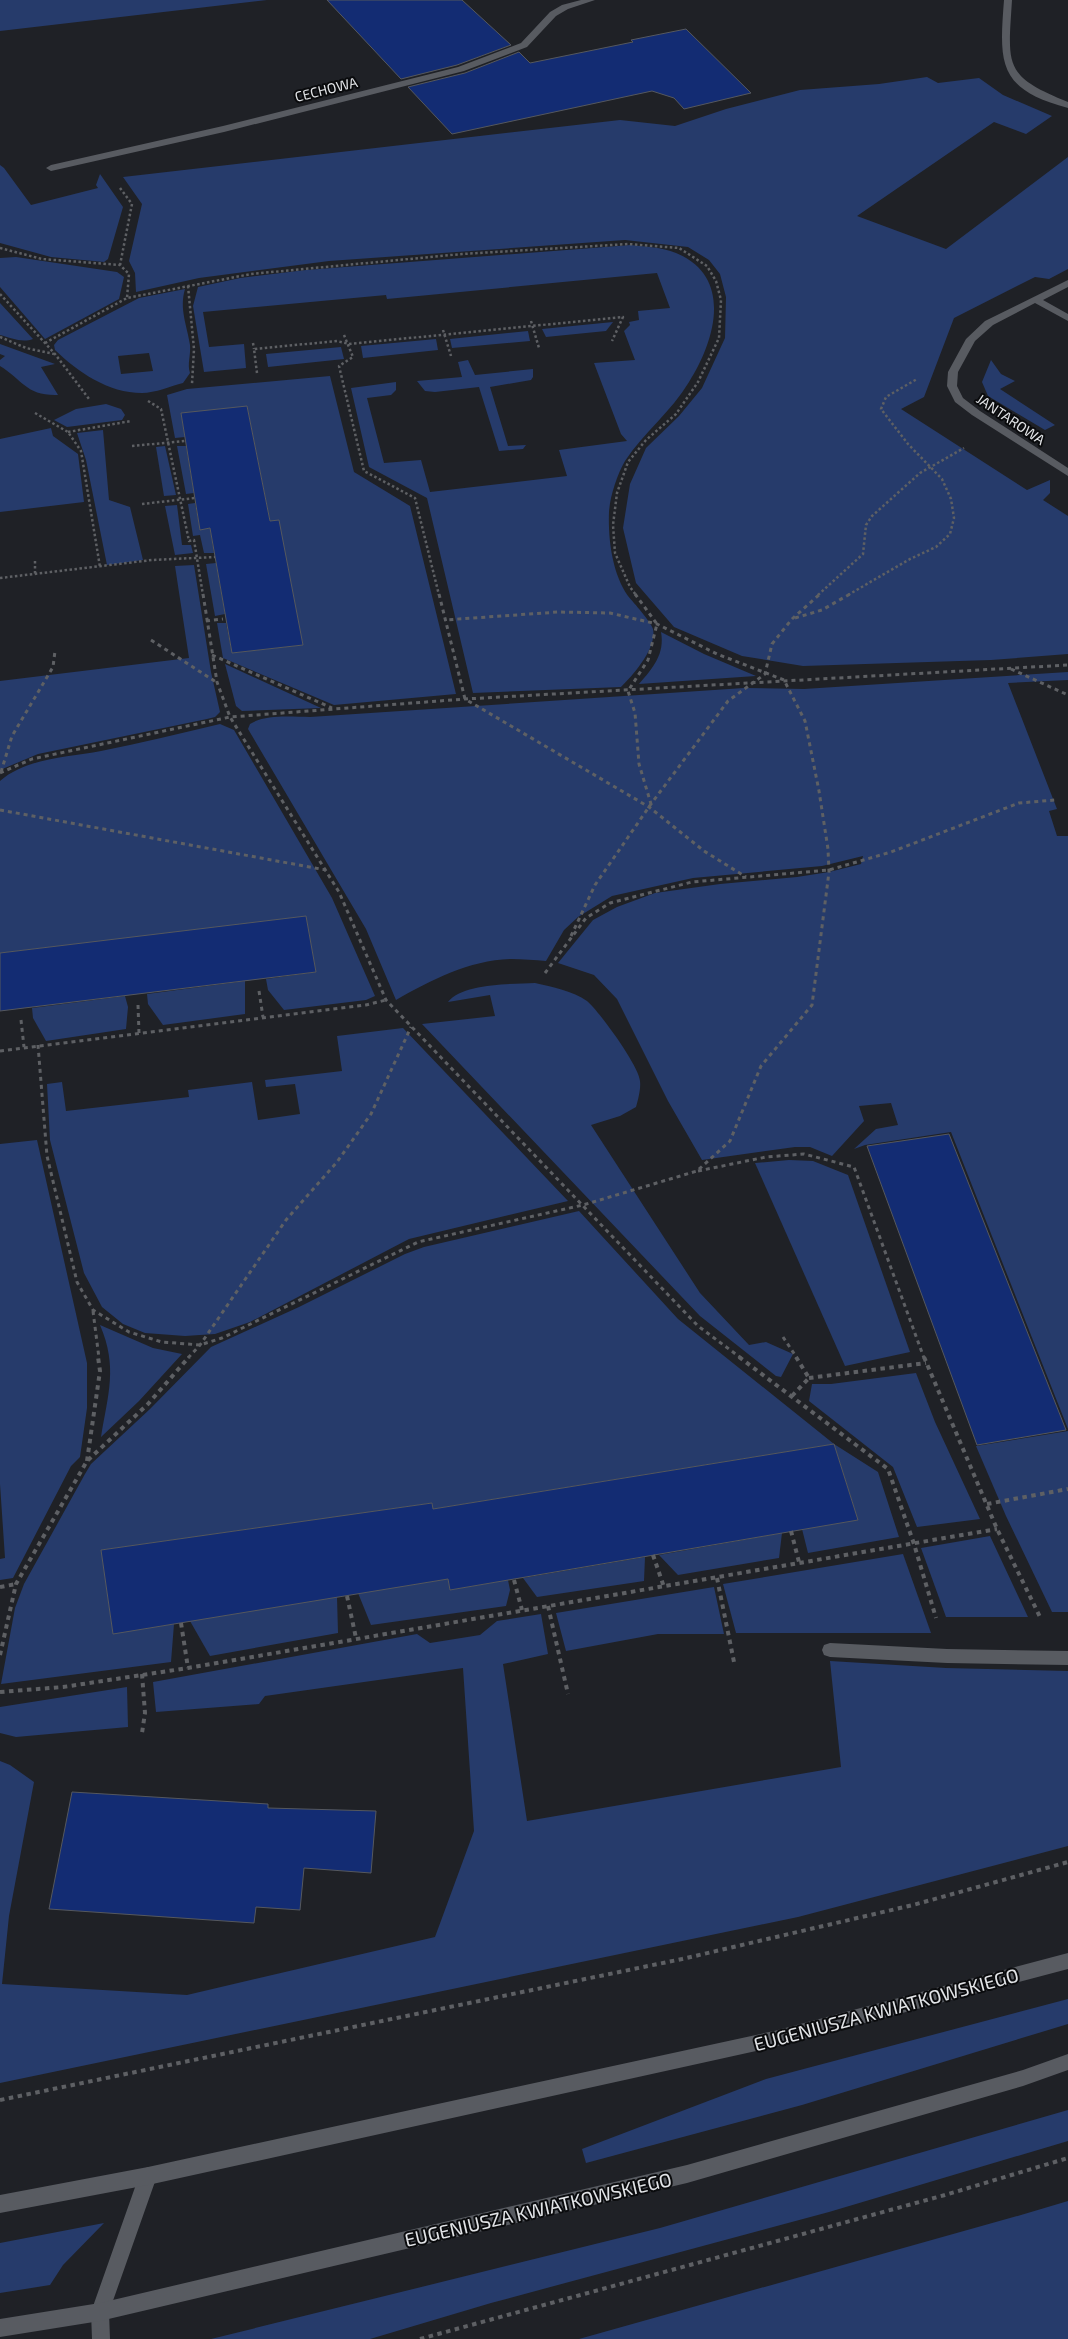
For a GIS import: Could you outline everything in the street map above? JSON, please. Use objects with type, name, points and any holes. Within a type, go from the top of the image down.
[{"type":"main road","name":"CECHOWA","points":[[51,168],[224,129],[461,69],[524,45],[553,14],[565,7],[591,0]]},
{"type":"main road","points":[[1008,0],[1006,55],[1013,76],[1033,89],[1066,103]]},
{"type":"main road","points":[[1035,299],[1068,318]]},
{"type":"main road","points":[[830,1650],[947,1656],[1068,1658]]},
{"type":"main road","name":"EUGENIUSZA KWIATKOWSKIEGO","points":[[0,2204],[148,2176],[774,2039],[1068,1961]]},
{"type":"main road","name":"EUGENIUSZA KWIATKOWSKIEGO","points":[[0,2328],[100,2312],[687,2174],[1023,2078],[1068,2062]]},
{"type":"main road","points":[[101,2339],[100,2312],[148,2176]]},
{"type":"street","name":"JANTAROWA","points":[[1068,283],[988,323],[971,339],[952,372],[952,386],[959,400],[1068,473]]},
{"type":"path","points":[[120,265],[132,204],[122,191]]},
{"type":"path","points":[[45,344],[127,298],[251,274],[462,254],[618,244],[679,248],[697,257],[707,266],[716,281],[721,300],[718,338],[698,382],[676,414],[646,440],[628,462],[617,493],[613,525],[614,553],[630,588],[657,624],[672,634],[765,674],[784,680],[805,721],[819,791],[829,870],[812,1004],[760,1066],[730,1141],[697,1172]]},
{"type":"path","points":[[0,250],[42,259],[120,265],[129,274],[127,298]]},
{"type":"path","points":[[188,286],[194,349],[192,384]]},
{"type":"path","points":[[0,294],[55,354],[89,399]]},
{"type":"path","points":[[621,313],[623,317]]},
{"type":"path","points":[[254,349],[336,341],[349,344],[623,317]]},
{"type":"path","points":[[612,341],[623,317]]},
{"type":"path","points":[[531,321],[539,348]]},
{"type":"path","points":[[443,330],[451,356]]},
{"type":"path","points":[[344,335],[353,357],[339,366],[364,471],[415,498],[464,699],[650,806],[704,851],[746,877]]},
{"type":"path","points":[[0,337],[26,348],[55,354]]},
{"type":"path","points":[[253,343],[257,373]]},
{"type":"path","points":[[792,619],[822,610],[910,559],[936,547],[950,534],[954,518],[950,499],[942,479],[928,468],[892,425],[882,409],[886,398],[936,368],[961,357]]},
{"type":"path","points":[[148,401],[161,409],[189,541],[194,540],[198,559],[206,621],[217,682],[230,718],[339,892],[386,1000],[698,1326],[888,1469],[914,1544],[947,1656]]},
{"type":"path","points":[[35,413],[68,432],[81,451],[100,567]]},
{"type":"path","points":[[68,432],[131,421]]},
{"type":"path","points":[[571,936],[595,885],[650,806],[728,701],[765,674],[772,644],[792,619],[863,554],[866,525],[872,516],[928,468],[1000,429]]},
{"type":"path","points":[[132,446],[185,441]]},
{"type":"path","points":[[142,504],[195,498]]},
{"type":"path","points":[[0,578],[152,560],[215,557]]},
{"type":"path","points":[[35,561],[35,574]]},
{"type":"path","points":[[445,620],[583,612],[610,613],[657,624]]},
{"type":"path","points":[[206,621],[223,619]]},
{"type":"path","points":[[628,691],[644,671],[655,645],[657,624]]},
{"type":"path","points":[[152,640],[217,682]]},
{"type":"path","points":[[0,773],[12,736],[53,667],[54,651]]},
{"type":"path","points":[[212,654],[334,709]]},
{"type":"path","points":[[0,773],[40,758],[230,718],[464,699],[1068,665]]},
{"type":"path","points":[[1011,669],[1068,694]]},
{"type":"path","points":[[628,691],[632,698],[637,728],[637,752],[650,806]]},
{"type":"path","points":[[545,974],[586,918],[610,903],[692,882],[829,870],[891,852],[1020,803],[1055,800]]},
{"type":"path","points":[[0,810],[326,870]]},
{"type":"path","points":[[259,991],[263,1017]]},
{"type":"path","points":[[0,1051],[139,1032],[366,1005],[386,1000]]},
{"type":"path","points":[[138,1005],[139,1032]]},
{"type":"path","points":[[21,1020],[24,1047]]},
{"type":"path","points":[[0,1655],[16,1584],[87,1461],[148,1404],[200,1345],[286,1220],[338,1162],[371,1114],[412,1027]]},
{"type":"path","points":[[38,1045],[47,1156],[76,1282],[93,1310],[100,1371],[87,1461]]},
{"type":"path","points":[[93,1310],[129,1332],[162,1342],[200,1345],[251,1325],[316,1291],[418,1242],[583,1205],[697,1172],[766,1157],[804,1154],[854,1167],[926,1363],[998,1529],[1045,1626]]},
{"type":"path","points":[[783,1337],[809,1378]]},
{"type":"path","points":[[792,1396],[809,1378],[926,1363]]},
{"type":"path","points":[[987,1504],[1068,1489]]},
{"type":"path","points":[[0,1692],[63,1687],[188,1668],[998,1529]]},
{"type":"path","points":[[791,1531],[800,1562]]},
{"type":"path","points":[[653,1555],[664,1587]]},
{"type":"path","points":[[717,1578],[734,1662]]},
{"type":"path","points":[[514,1580],[522,1610]]},
{"type":"path","points":[[0,1587],[16,1584]]},
{"type":"path","points":[[347,1596],[356,1638]]},
{"type":"path","points":[[548,1606],[568,1694]]},
{"type":"path","points":[[180,1623],[188,1668]]},
{"type":"path","points":[[142,1674],[145,1713],[142,1733]]},
{"type":"path","points":[[0,2100],[682,1959],[913,1905],[1068,1862]]},
{"type":"path","points":[[420,2339],[926,2200],[1068,2158]]},
{"type":"shaded area","points":[[0,0],[267,0],[0,31]]},
{"type":"shaded area","points":[[927,77],[938,83],[979,78],[1003,95],[1052,116],[1026,134],[994,122],[857,216],[946,249],[1068,157],[1068,269],[1049,279],[1035,277],[954,318],[924,397],[901,409],[1027,490],[1050,480],[1050,493],[1043,500],[1068,516],[1068,654],[991,660],[803,666],[742,656],[674,627],[636,583],[623,528],[630,484],[646,448],[679,416],[702,388],[725,338],[726,297],[720,274],[709,260],[688,247],[625,240],[329,261],[199,278],[136,292],[135,273],[129,261],[142,204],[123,177],[620,120],[675,126],[726,109],[800,90],[879,84]]},
{"type":"shaded area","points":[[0,165],[31,205],[98,188],[96,185],[100,174],[123,207],[108,259],[104,262],[51,257],[0,243]]},
{"type":"shaded area","points":[[631,245],[670,251],[694,264],[706,278],[712,294],[714,311],[712,329],[698,366],[682,393],[625,461],[611,499],[609,533],[612,556],[618,577],[628,596],[652,626],[653,636],[648,653],[632,676],[621,687],[473,693],[427,498],[369,467],[351,388],[396,382],[396,390],[391,395],[367,398],[384,463],[421,460],[430,492],[567,476],[559,450],[627,441],[621,434],[594,363],[635,360],[624,331],[630,325],[629,322],[639,320],[638,311],[670,308],[657,273],[387,299],[386,295],[203,312],[209,347],[244,344],[246,368],[204,372],[193,306],[198,287],[240,278],[306,270]]},
{"type":"shaded area","points":[[16,257],[117,272],[124,277],[119,299],[45,339],[0,287],[0,258]]},
{"type":"shaded area","points":[[185,289],[183,310],[190,345],[190,373],[183,383],[147,393],[117,389],[94,380],[55,350],[54,345],[58,340],[139,298]],"holes":[[[149,353],[153,371],[121,374],[118,356]]]},
{"type":"shaded area","points":[[0,303],[33,339],[12,339],[0,335]]},
{"type":"shaded area","points":[[613,322],[606,331],[546,337],[542,329]]},
{"type":"shaded area","points":[[528,331],[530,341],[452,348],[450,339]]},
{"type":"shaded area","points":[[436,339],[438,350],[363,358],[361,346]]},
{"type":"shaded area","points":[[0,344],[55,364],[41,367],[58,395],[47,395],[32,390],[0,366],[0,360],[5,356],[0,354]]},
{"type":"shaded area","points":[[341,347],[344,359],[268,367],[266,354]]},
{"type":"shaded area","points":[[468,360],[475,375],[533,369],[531,380],[490,387],[508,446],[526,445],[523,449],[499,451],[479,387],[435,392],[425,391],[417,381],[462,377],[458,362]]},
{"type":"shaded area","points":[[991,360],[1001,374],[1015,381],[1000,389],[1055,425],[1045,430],[988,396],[982,382]]},
{"type":"shaded area","points":[[330,376],[354,472],[410,506],[456,694],[334,705],[223,658],[217,623],[226,623],[232,653],[303,645],[284,551],[270,521],[247,407],[181,413],[185,437],[175,438],[167,395],[187,389]]},
{"type":"shaded area","points":[[106,404],[121,409],[125,415],[122,420],[67,427],[54,420],[76,409]]},
{"type":"shaded area","points":[[51,428],[53,436],[78,454],[84,502],[0,512],[0,439]]},
{"type":"shaded area","points":[[103,430],[109,500],[130,507],[143,560],[107,565],[86,460],[77,433]]},
{"type":"shaded area","points":[[165,446],[176,495],[164,496],[156,447]]},
{"type":"shaded area","points":[[177,446],[186,446],[194,493],[186,494]]},
{"type":"shaded area","points":[[195,503],[200,529],[210,528],[214,553],[204,553],[200,535],[193,536],[188,504]]},
{"type":"shaded area","points":[[177,505],[182,545],[191,545],[193,553],[175,555],[165,506]]},
{"type":"shaded area","points":[[216,563],[225,614],[215,616],[206,564]]},
{"type":"shaded area","points":[[194,565],[211,672],[220,712],[215,717],[207,719],[38,754],[0,770],[0,681],[189,658],[175,566]]},
{"type":"shaded area","points":[[661,632],[704,654],[756,676],[639,684],[657,660],[662,640]]},
{"type":"shaded area","points":[[225,664],[321,708],[242,711],[236,706]]},
{"type":"shaded area","points":[[1068,672],[1068,680],[1008,683],[1057,809],[1049,811],[1057,836],[1068,836],[1068,1429],[951,1132],[865,1145],[854,1149],[876,1129],[898,1125],[891,1103],[859,1106],[864,1121],[832,1156],[810,1147],[795,1147],[702,1160],[668,1101],[617,999],[594,975],[558,963],[593,920],[617,907],[655,893],[829,872],[861,864],[863,856],[822,866],[693,878],[612,896],[578,917],[564,930],[546,961],[511,959],[481,963],[451,972],[396,1000],[366,929],[248,729],[250,724],[256,721],[279,717],[310,717],[744,688],[804,689]]},
{"type":"shaded area","points":[[220,724],[234,730],[332,898],[375,996],[366,1000],[284,1010],[268,990],[266,979],[316,972],[306,917],[0,953],[0,781],[10,773],[35,763],[116,748]]},
{"type":"shaded area","points":[[245,981],[245,1014],[163,1025],[148,1004],[147,994]]},
{"type":"shaded area","points":[[535,983],[569,992],[587,1001],[609,1027],[626,1052],[640,1081],[640,1091],[636,1107],[620,1116],[591,1125],[700,1293],[749,1345],[766,1342],[793,1354],[781,1377],[776,1376],[700,1316],[422,1024],[495,1016],[490,995],[448,1002],[464,991],[476,988],[501,984]]},
{"type":"shaded area","points":[[125,996],[128,1007],[126,1029],[46,1041],[33,1018],[32,1008]]},
{"type":"shaded area","points":[[403,1028],[568,1201],[409,1239],[250,1322],[215,1334],[185,1336],[145,1333],[123,1324],[102,1307],[84,1273],[50,1140],[47,1084],[62,1082],[66,1111],[189,1097],[188,1090],[252,1082],[258,1120],[300,1114],[295,1084],[266,1087],[265,1080],[342,1071],[337,1036]]},
{"type":"shaded area","points":[[37,1140],[87,1363],[87,1408],[80,1457],[71,1466],[13,1578],[0,1580],[0,1559],[5,1558],[0,1484],[0,1144]]},
{"type":"shaded area","points":[[789,1160],[813,1161],[848,1175],[910,1352],[845,1366],[755,1163]]},
{"type":"shaded area","points":[[579,1211],[678,1319],[834,1444],[433,1509],[432,1503],[102,1550],[113,1633],[174,1624],[171,1662],[1,1684],[15,1608],[24,1584],[91,1464],[150,1409],[211,1347],[299,1307],[405,1254],[424,1247]]},
{"type":"shaded area","points":[[100,1325],[153,1348],[182,1354],[139,1401],[101,1437],[109,1394],[110,1368],[109,1354]]},
{"type":"shaded area","points":[[916,1373],[935,1422],[980,1519],[917,1527],[893,1467],[809,1401],[812,1384],[831,1384]]},
{"type":"shaded area","points":[[1068,1431],[1068,1612],[1052,1612],[1006,1516],[976,1446]]},
{"type":"shaded area","points":[[834,1444],[878,1472],[899,1537],[808,1553],[802,1529],[858,1520]]},
{"type":"shaded area","points":[[782,1533],[779,1558],[678,1575],[659,1555]]},
{"type":"shaded area","points":[[990,1536],[1028,1617],[946,1617],[921,1548]]},
{"type":"shaded area","points":[[903,1554],[931,1633],[736,1633],[723,1584]]},
{"type":"shaded area","points":[[645,1557],[644,1581],[537,1597],[523,1578]]},
{"type":"shaded area","points":[[448,1579],[450,1590],[508,1580],[510,1590],[506,1606],[371,1625],[358,1593]]},
{"type":"shaded area","points":[[714,1587],[724,1634],[658,1634],[566,1651],[556,1613]]},
{"type":"shaded area","points":[[337,1597],[338,1633],[210,1656],[190,1621]]},
{"type":"shaded area","points":[[541,1614],[548,1654],[503,1664],[527,1821],[841,1767],[830,1661],[946,1668],[1068,1671],[1068,1846],[798,1917],[0,2083],[0,1761],[10,1765],[34,1782],[9,1916],[2,1984],[187,1995],[435,1937],[474,1831],[463,1668],[265,1696],[259,1704],[156,1712],[153,1682],[417,1634],[430,1643],[480,1635],[497,1621]]},
{"type":"shaded area","points":[[127,1687],[128,1727],[16,1737],[0,1733],[0,1707]]},
{"type":"shaded area","points":[[1068,1999],[1068,2024],[802,2105],[586,2163],[582,2149],[766,2079]]},
{"type":"shaded area","points":[[1068,2110],[1068,2141],[829,2212],[491,2303],[370,2339],[211,2339],[660,2228]]},
{"type":"shaded area","points":[[1068,2201],[1068,2339],[579,2339],[1021,2215]]},
{"type":"shaded area","points":[[104,2223],[63,2265],[50,2285],[0,2293],[0,2243]]},
{"type":"building","points":[[327,0],[462,0],[511,45],[457,65],[401,79]]},
{"type":"building","points":[[686,29],[751,93],[684,109],[674,98],[652,91],[452,134],[408,87],[465,73],[519,52],[530,63]]},
{"type":"building","points":[[247,406],[270,521],[279,520],[303,645],[232,653],[210,528],[200,530],[181,413]]},
{"type":"building","points":[[306,916],[316,972],[0,1011],[0,953]]},
{"type":"building","points":[[949,1134],[1066,1430],[977,1445],[867,1146]]},
{"type":"building","points":[[834,1444],[858,1520],[450,1590],[448,1579],[113,1634],[101,1550],[432,1503],[433,1509]]},
{"type":"building","points":[[72,1792],[268,1804],[268,1808],[376,1811],[371,1873],[304,1868],[300,1910],[256,1907],[254,1923],[49,1909]]}]
